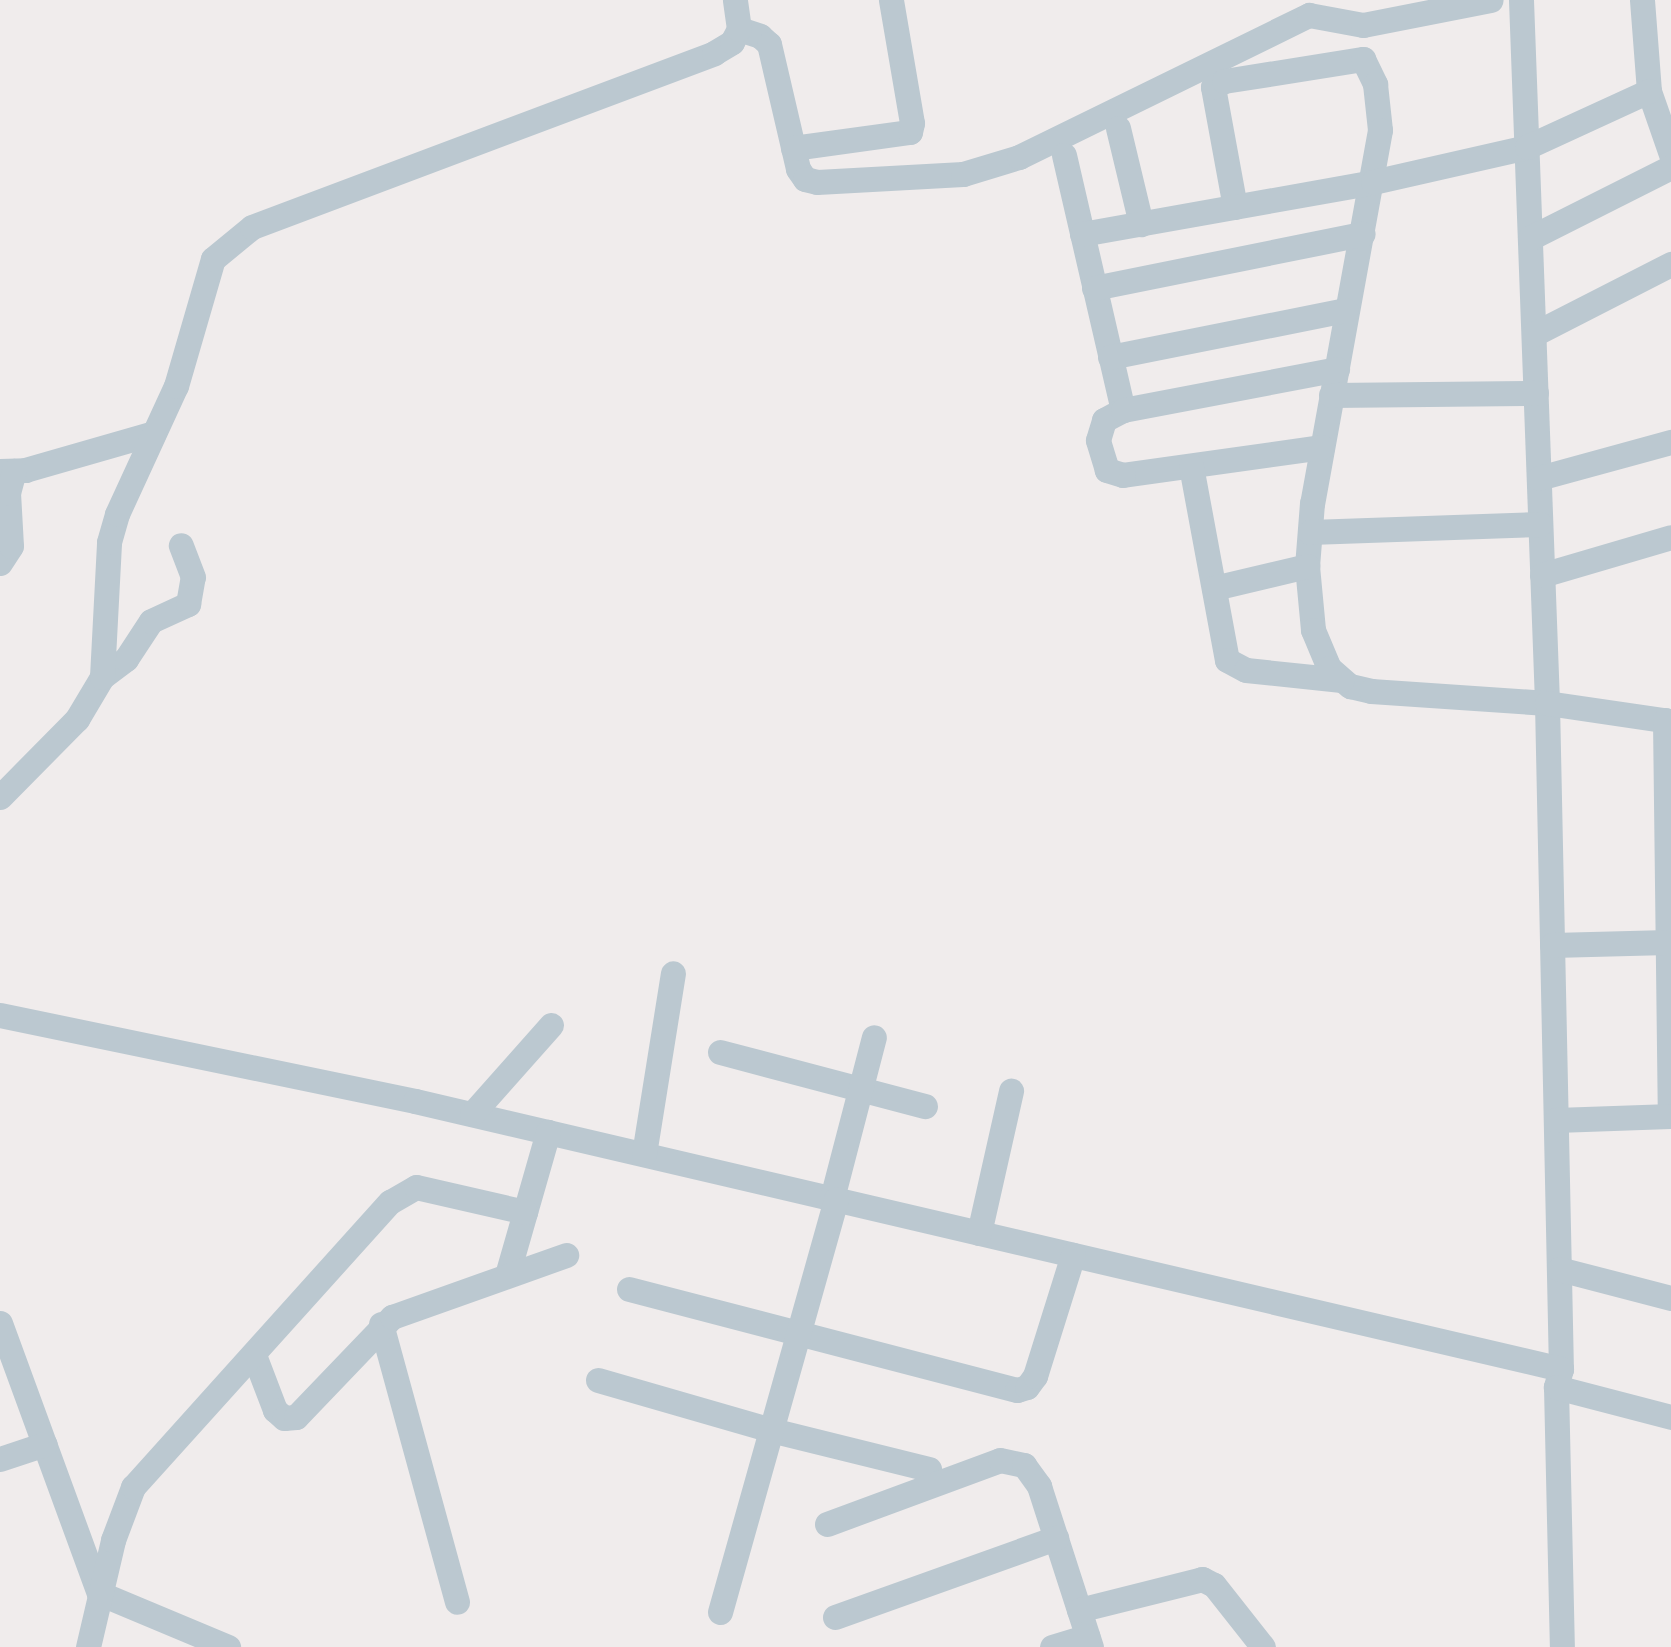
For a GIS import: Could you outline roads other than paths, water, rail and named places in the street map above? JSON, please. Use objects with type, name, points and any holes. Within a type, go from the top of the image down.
[{"type":"street","points":[[102,677],[108,542],[116,514],[176,386],[214,259],[252,227],[714,54],[732,42],[739,29],[735,0]]},
{"type":"street","points":[[793,148],[910,132],[912,123],[891,0]]},
{"type":"street","points":[[739,29],[760,36],[774,57],[798,169],[805,179],[817,182],[963,174],[1032,150],[1296,18],[1321,15],[1363,25],[1492,0]]},
{"type":"street","points":[[1521,0],[1547,702],[1562,1647]]},
{"type":"street","points":[[1642,0],[1649,91],[1671,154]]},
{"type":"street","points":[[1644,33],[1671,30]]},
{"type":"street","points":[[1235,206],[1213,87],[1354,58],[1369,66],[1380,130],[1322,447],[1308,566],[1314,630],[1321,653],[1341,680]]},
{"type":"street","points":[[1082,234],[1373,182],[1526,147],[1649,91]]},
{"type":"street","points":[[1118,128],[1141,224]]},
{"type":"street","points":[[1064,155],[1123,410]]},
{"type":"street","points":[[1530,238],[1671,167]]},
{"type":"street","points":[[1094,288],[1363,234]]},
{"type":"street","points":[[1534,334],[1671,264]]},
{"type":"street","points":[[1110,357],[1345,310]]},
{"type":"street","points":[[1322,447],[1123,476],[1107,470],[1102,461],[1100,428],[1112,414],[1123,410],[1336,368]]},
{"type":"street","points":[[1332,395],[1536,393]]},
{"type":"street","points":[[0,563],[12,546],[7,471],[154,433]]},
{"type":"street","points":[[1539,478],[1671,442]]},
{"type":"street","points":[[1192,466],[1224,652],[1232,664],[1341,680],[1371,690],[1547,702],[1668,720],[1671,1116],[1556,1120]]},
{"type":"street","points":[[1310,532],[1540,524]]},
{"type":"street","points":[[1542,575],[1671,537]]},
{"type":"street","points":[[0,797],[77,719],[102,677],[126,660],[150,621],[188,604],[194,577],[181,545]]},
{"type":"street","points":[[1214,588],[1308,566]]},
{"type":"street","points":[[1552,945],[1669,952]]},
{"type":"street","points":[[644,1154],[673,973]]},
{"type":"street","points":[[0,1015],[472,1114],[1073,1254],[1559,1378],[1671,1417]]},
{"type":"street","points":[[472,1114],[551,1025]]},
{"type":"street","points":[[720,1612],[798,1334],[874,1037]]},
{"type":"street","points":[[720,1052],[925,1106]]},
{"type":"street","points":[[979,1232],[1011,1091]]},
{"type":"street","points":[[507,1275],[548,1132]]},
{"type":"street","points":[[88,1647],[113,1540],[134,1488],[401,1192],[424,1188],[525,1212]]},
{"type":"street","points":[[630,1289],[1022,1390],[1034,1376],[1073,1254]]},
{"type":"street","points":[[254,1355],[275,1410],[284,1418],[296,1417],[381,1324],[408,1308],[566,1255]]},
{"type":"street","points":[[1559,1269],[1671,1298]]},
{"type":"street","points":[[0,1322],[5,1352],[100,1593],[228,1647]]},
{"type":"street","points":[[381,1324],[457,1602]]},
{"type":"street","points":[[598,1380],[771,1430],[930,1469]]},
{"type":"street","points":[[0,1459],[44,1444]]},
{"type":"street","points":[[827,1524],[1000,1460],[1024,1466],[1033,1474],[1089,1641],[1052,1647]]},
{"type":"street","points":[[835,1617],[1056,1538]]},
{"type":"street","points":[[1079,1610],[1202,1579],[1214,1585],[1263,1647]]}]
